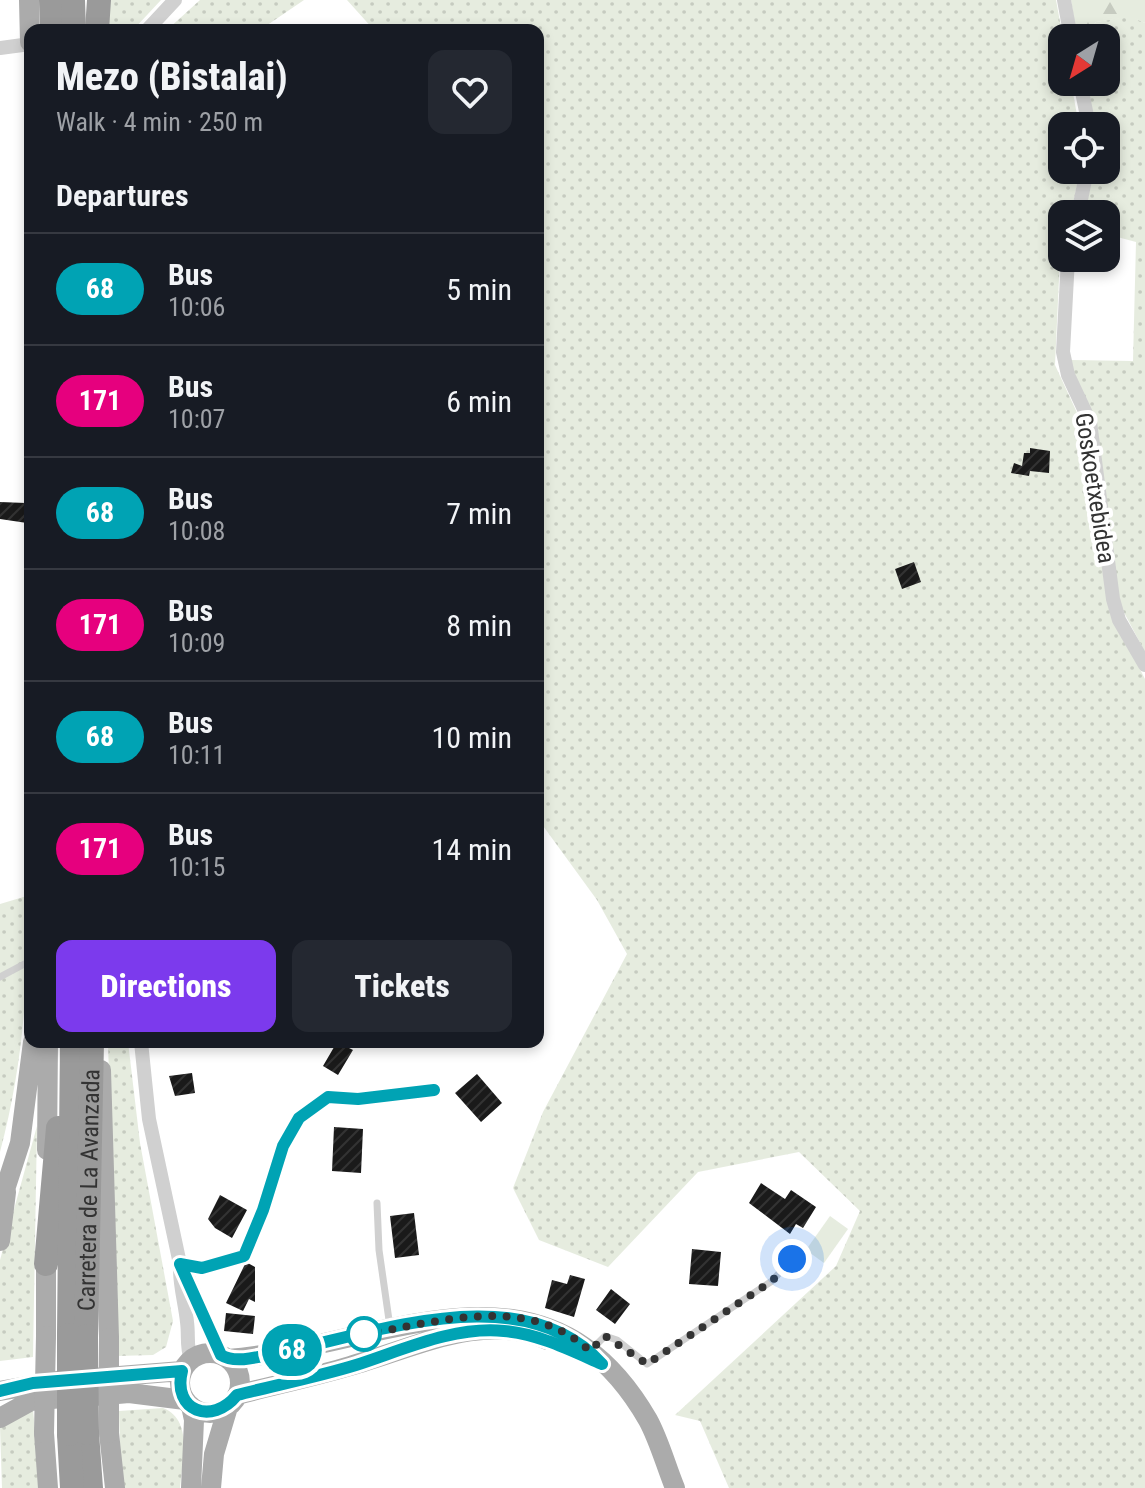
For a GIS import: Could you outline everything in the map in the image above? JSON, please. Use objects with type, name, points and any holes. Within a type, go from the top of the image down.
[{"type":"highway","points":[[51,0],[52,24]]},
{"type":"highway","points":[[73,0],[74,24]]},
{"type":"highway","points":[[97,24],[99,0]]},
{"type":"highway","points":[[46,1264],[68,1048]]},
{"type":"highway","name":"Carretera de La Avanzada","points":[[69,1048],[78,1336]]},
{"type":"highway","name":"Carretera de La Avanzada","points":[[78,1336],[92,1048]]},
{"type":"highway","points":[[78,1336],[91,1488]]},
{"type":"highway","points":[[72,1488],[88,1433]]},
{"type":"main road","points":[[27,24],[29,0]]},
{"type":"main road","points":[[0,1241],[3,1196],[20,1143],[32,1048]]},
{"type":"main road","points":[[48,1048],[46,1264],[78,1336]]},
{"type":"main road","points":[[48,1488],[44,1433],[78,1336],[107,1188],[99,1048]]},
{"type":"main road","points":[[0,1391],[33,1383],[186,1366],[205,1354],[256,1357],[390,1329],[477,1315],[513,1316],[555,1329],[596,1357],[630,1393],[649,1422],[675,1488]]},
{"type":"main road","points":[[0,1418],[31,1401],[129,1393],[188,1403],[209,1413],[232,1401],[437,1338],[472,1332],[503,1330],[540,1337],[596,1357]]},
{"type":"main road","points":[[211,1488],[214,1454],[232,1401],[237,1372],[224,1357]]},
{"type":"main road","points":[[186,1366],[180,1381],[194,1420],[191,1488]]},
{"type":"main road","points":[[88,1433],[109,1488]]},
{"type":"main road","points":[[88,1433],[115,1488]]},
{"type":"street","points":[[153,24],[175,0]]},
{"type":"street","points":[[1064,0],[1068,24]]},
{"type":"street","points":[[0,48],[24,44]]},
{"type":"street","name":"Goskoetxebidea","points":[[1067,272],[1063,352],[1068,375],[1090,422],[1113,599],[1119,620],[1145,665]]},
{"type":"street","points":[[142,1048],[149,1119],[180,1264],[224,1357]]},
{"type":"street","points":[[180,1264],[179,1280],[188,1327],[186,1366]]},
{"type":"lane","points":[[0,977],[24,964]]},
{"type":"lane","points":[[180,1264],[202,1268],[244,1256],[263,1210],[283,1146],[299,1118],[318,1101],[328,1097],[358,1099],[434,1090]]},
{"type":"lane","points":[[377,1203],[379,1250],[390,1329]]},
{"type":"lane","points":[[596,1357],[605,1336],[647,1364],[772,1281],[792,1259]]},
{"type":"green space","points":[[109,0],[161,0],[139,24],[107,24]]},
{"type":"green space","points":[[200,0],[304,0],[269,24],[174,24]]},
{"type":"green space","points":[[347,0],[1056,0],[1060,24],[1048,24],[1048,96],[1074,96],[1076,112],[1048,112],[1048,184],[1077,184],[1074,200],[1048,200],[1048,272],[1059,272],[1055,365],[1085,430],[1109,609],[1145,679],[1145,1488],[729,1488],[700,1421],[675,1415],[836,1266],[860,1211],[799,1152],[698,1172],[608,1267],[539,1240],[513,1188],[543,1112],[627,954],[597,900],[544,827],[544,24],[369,24]]},
{"type":"green space","points":[[1071,0],[1145,0],[1145,23],[1131,17],[1094,24],[1075,24]]},
{"type":"green space","points":[[1131,16],[1145,23],[1145,652],[1120,605],[1071,360],[1133,361],[1136,242],[1120,238],[1120,200],[1086,200],[1090,184],[1120,184],[1120,112],[1090,112],[1088,96],[1120,96],[1120,24],[1094,24]]},
{"type":"green space","points":[[24,897],[24,1011],[14,1087],[0,1152],[0,904]]},
{"type":"green space","points":[[108,1048],[129,1048],[140,1143],[173,1321],[166,1347],[153,1355],[117,1356]]},
{"type":"green space","points":[[37,1126],[33,1357],[0,1361],[0,1260]]},
{"type":"green space","points":[[830,1216],[848,1229],[824,1263],[806,1250]]},
{"type":"green space","points":[[163,1408],[173,1414],[183,1432],[180,1488],[121,1488],[119,1411]]},
{"type":"green space","points":[[33,1410],[41,1488],[2,1488],[0,1427]]},
{"type":"building","points":[[1030,448],[1050,451],[1049,473],[1030,471],[1029,476],[1011,473],[1014,463],[1022,466],[1024,453],[1030,453]]},
{"type":"building","points":[[0,502],[24,503],[24,523],[0,519]]},
{"type":"building","points":[[914,562],[921,582],[902,589],[895,569]]},
{"type":"building","points":[[334,1048],[353,1050],[338,1075],[323,1066]]},
{"type":"building","points":[[192,1073],[195,1093],[175,1096],[169,1076]]},
{"type":"building","points":[[477,1074],[502,1103],[481,1122],[455,1093]]},
{"type":"building","points":[[334,1127],[363,1129],[361,1173],[332,1171]]},
{"type":"building","points":[[761,1183],[785,1199],[791,1190],[816,1207],[803,1228],[796,1224],[790,1234],[749,1203]]},
{"type":"building","points":[[220,1195],[247,1210],[232,1238],[215,1228],[208,1219]]},
{"type":"building","points":[[414,1213],[419,1255],[395,1258],[390,1216]]},
{"type":"building","points":[[692,1249],[721,1252],[718,1286],[689,1284]]},
{"type":"building","points":[[246,1262],[255,1267],[255,1302],[249,1299],[243,1311],[226,1303]]},
{"type":"building","points":[[570,1275],[585,1279],[574,1317],[545,1308],[552,1280],[567,1284]]},
{"type":"building","points":[[611,1289],[630,1304],[615,1324],[596,1310]]},
{"type":"building","points":[[226,1313],[255,1316],[253,1334],[224,1331]]},
{"type":"bus line","name":"68","points":[[0,1391],[33,1383],[182,1371],[181,1391],[185,1400],[199,1411],[219,1412],[228,1407],[237,1395],[352,1366],[437,1338],[503,1330],[540,1337],[602,1364],[580,1342],[555,1329],[513,1316],[477,1315],[414,1323],[256,1357],[228,1359],[221,1355],[180,1264],[202,1268],[244,1256],[263,1210],[283,1146],[299,1118],[318,1101],[328,1097],[358,1099],[434,1090]]},
{"type":"route","points":[[364,1334],[414,1323],[477,1315],[513,1316],[555,1329],[590,1351],[605,1336],[617,1340],[647,1364],[772,1281],[792,1259]]}]
